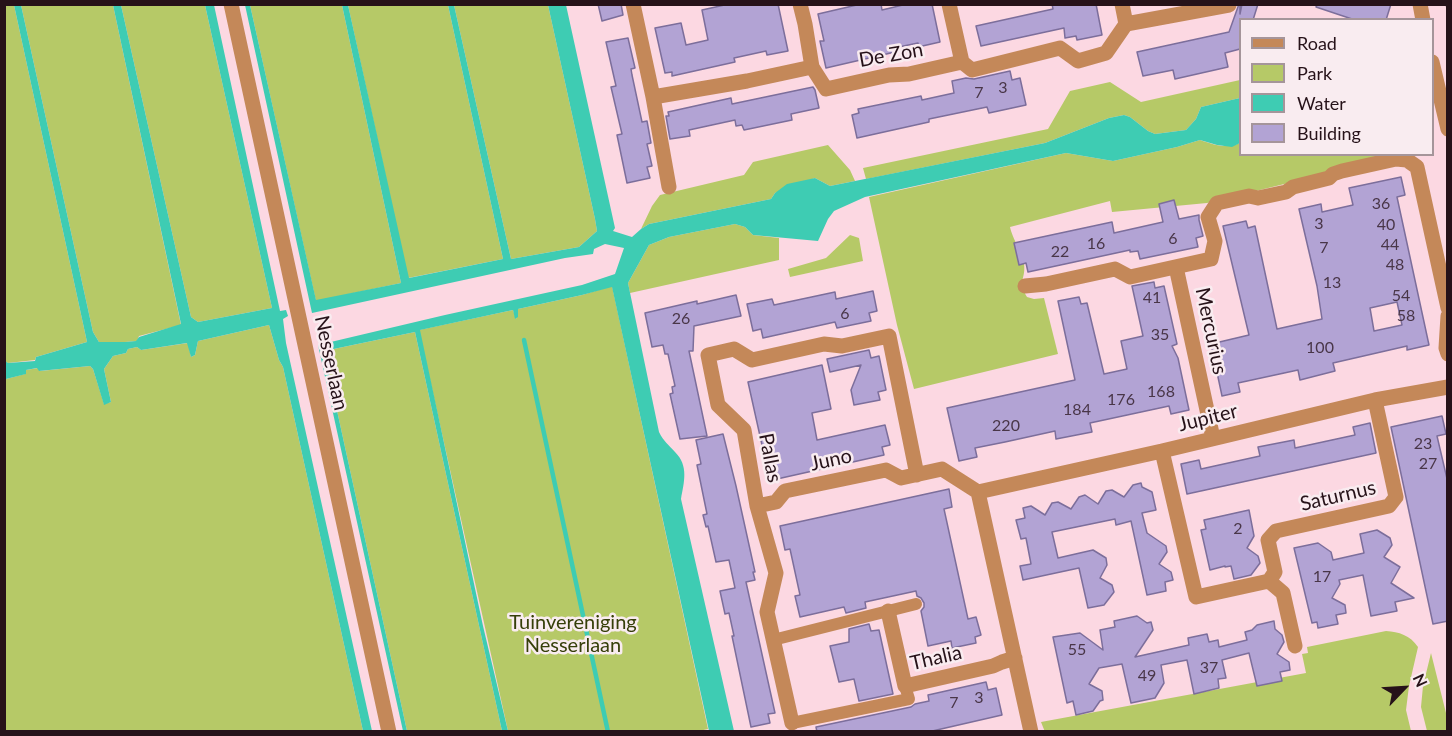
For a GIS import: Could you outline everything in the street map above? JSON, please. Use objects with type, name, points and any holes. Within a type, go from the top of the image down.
[{"type":"street","name":"Nesserlaan","points":[[231,4],[389,732]]},
{"type":"street","points":[[633,4],[669,187]]},
{"type":"street","points":[[653,97],[747,81],[812,66],[800,4]]},
{"type":"street","points":[[949,4],[962,62]]},
{"type":"street","points":[[1122,4],[1126,24],[1229,5]]},
{"type":"street","name":"De Zon","points":[[812,66],[825,89],[962,62],[972,70],[1060,48],[1078,61],[1106,53],[1126,24]]},
{"type":"street","points":[[1434,70],[1448,129]]},
{"type":"street","name":"Mercurius","points":[[1025,286],[1046,284],[1115,269],[1130,277],[1211,259],[1215,241],[1208,217],[1217,203],[1249,196],[1258,198],[1286,192],[1293,187],[1329,178],[1342,171],[1396,159],[1407,160],[1417,166],[1448,308]]},
{"type":"street","name":"Mercurius","points":[[1176,267],[1213,438]]},
{"type":"street","points":[[1448,316],[1446,348],[1448,354]]},
{"type":"street","name":"Pallas","points":[[792,723],[767,612],[776,573],[757,506],[744,430],[718,405],[708,355],[734,349],[752,360],[824,344],[842,346],[889,336],[917,475]]},
{"type":"street","name":"Jupiter","points":[[978,492],[1375,400],[1448,387]]},
{"type":"street","name":"Saturnus","points":[[1269,581],[1275,572],[1268,540],[1276,531],[1389,506],[1396,498],[1375,400]]},
{"type":"street","points":[[1162,451],[1196,597],[1269,581],[1283,592],[1295,646]]},
{"type":"street","points":[[917,475],[942,469],[978,492],[1031,732]]},
{"type":"street","name":"Juno","points":[[757,506],[776,502],[785,491],[886,470],[901,478],[917,475]]},
{"type":"street","points":[[773,640],[916,604]]},
{"type":"street","name":"Thalia","points":[[888,611],[905,686],[993,666],[1015,658]]},
{"type":"street","points":[[792,723],[909,699],[905,686]]},
{"type":"green space","points":[[4,5],[14,5],[87,342],[36,357],[35,360],[8,363],[4,361]]},
{"type":"green space","points":[[21,5],[113,5],[181,325],[139,336],[137,341],[125,342],[99,342],[93,332]]},
{"type":"green space","points":[[121,5],[205,5],[272,308],[198,322],[191,317]]},
{"type":"green space","points":[[250,5],[342,5],[401,283],[316,301]]},
{"type":"green space","points":[[348,5],[448,5],[503,259],[408,278]]},
{"type":"green space","points":[[454,5],[548,5],[597,231],[579,247],[511,259]]},
{"type":"green space","points":[[1239,80],[1239,98],[1201,107],[1196,119],[1186,130],[1155,134],[1124,115],[1109,118],[1045,143],[866,179],[863,168],[1048,129],[1070,91],[1110,82],[1141,102]]},
{"type":"green space","points":[[1200,140],[1225,146],[1239,143],[1239,156],[1388,156],[1207,203],[1112,212],[1110,201],[1010,227],[1024,264],[1022,283],[1024,291],[1027,297],[1044,298],[1058,354],[914,389],[897,325],[869,197],[1066,153],[1113,161]]},
{"type":"green space","points":[[828,145],[850,170],[855,181],[830,186],[815,178],[775,193],[771,199],[649,224],[641,229],[660,195],[744,175],[753,162]]},
{"type":"green space","points":[[735,224],[745,227],[753,235],[779,238],[779,260],[630,293],[628,283],[649,245],[669,237]]},
{"type":"green space","points":[[850,235],[859,238],[863,261],[790,277],[788,269],[826,258]]},
{"type":"green space","name":"Tuinvereniging Nesserlaan","points":[[612,286],[708,729],[695,732],[508,731],[419,330],[513,310],[516,319],[518,309]]},
{"type":"green space","points":[[269,325],[283,367],[363,731],[5,731],[4,399],[6,379],[25,374],[26,370],[38,368],[40,371],[90,366],[104,404],[111,402],[104,369],[113,356],[137,347],[141,350],[188,343],[191,357],[195,355],[198,341]]},
{"type":"green space","points":[[415,332],[502,731],[407,731],[324,351]]},
{"type":"green space","points":[[1386,631],[1404,635],[1418,647],[1406,710],[1411,731],[1045,732],[1041,722],[1306,673],[1302,654],[1308,653],[1307,647]]},
{"type":"green space","points":[[1431,653],[1447,717],[1447,731],[1427,731],[1421,707],[1423,686]]},
{"type":"water","points":[[14,5],[21,5],[93,332],[99,342],[125,342],[136,341],[139,337],[181,324],[113,5],[121,5],[191,317],[198,322],[272,308],[205,5],[214,5],[280,311],[286,310],[288,316],[283,319],[286,343],[372,731],[363,731],[283,367],[269,325],[198,341],[195,355],[191,357],[187,343],[141,350],[137,347],[113,356],[104,369],[111,402],[104,405],[93,369],[90,366],[39,371],[37,368],[26,370],[26,374],[6,379],[5,399],[5,361],[8,363],[35,361],[36,357],[87,342]]},
{"type":"water","points":[[245,5],[250,5],[316,300],[401,283],[342,5],[348,5],[409,278],[503,259],[448,5],[454,5],[511,259],[579,247],[597,231],[548,5],[566,5],[615,228],[613,231],[632,237],[649,224],[771,199],[787,184],[815,178],[830,186],[1045,143],[1109,118],[1124,115],[1155,134],[1186,130],[1196,119],[1201,107],[1239,98],[1239,144],[1232,147],[1200,140],[1113,161],[1066,153],[865,197],[834,211],[818,241],[753,235],[745,227],[735,224],[669,237],[649,245],[628,283],[659,432],[679,457],[684,469],[681,499],[734,731],[709,731],[612,287],[518,309],[518,317],[515,319],[513,310],[420,330],[483,626],[508,731],[502,731],[415,332],[324,351],[407,731],[403,731],[318,345],[582,285],[615,274],[624,248],[605,244],[594,249],[593,254],[565,258],[312,313]]},
{"type":"building","points":[[598,4],[621,4],[623,15],[602,21]]},
{"type":"building","points":[[729,4],[778,4],[788,51],[767,55],[766,51],[734,58],[735,62],[672,76],[672,72],[665,73],[655,28],[681,23],[686,45],[708,40],[702,10]]},
{"type":"building","points":[[861,4],[881,4],[882,10],[907,4],[932,4],[940,42],[918,47],[918,43],[894,48],[895,52],[826,68],[820,41],[824,41],[818,14]]},
{"type":"building","points":[[1052,4],[1096,4],[1102,35],[1077,40],[1076,36],[1065,38],[1064,28],[981,46],[976,26],[1053,9]]},
{"type":"building","points":[[1239,4],[1240,14],[1242,4],[1258,4],[1254,18],[1239,18],[1239,49],[1225,53],[1228,67],[1175,79],[1173,70],[1143,76],[1137,52],[1229,32]]},
{"type":"building","points":[[1317,4],[1391,4],[1387,18],[1349,18],[1316,7]]},
{"type":"building","points":[[628,38],[635,68],[631,69],[632,75],[642,122],[647,121],[651,143],[647,144],[652,166],[647,167],[650,178],[627,183],[617,135],[622,134],[611,87],[616,86],[606,42]]},
{"type":"building","points":[[1010,71],[1012,80],[1020,78],[1026,105],[989,113],[987,107],[857,138],[852,115],[859,113],[858,109],[921,96],[922,100],[954,93],[952,81]]},
{"type":"building","points":[[813,87],[819,108],[791,114],[792,120],[744,130],[742,125],[736,126],[735,120],[689,130],[690,136],[670,139],[666,116],[669,116],[668,112],[731,98],[732,104]]},
{"type":"building","points":[[1401,177],[1405,195],[1397,197],[1429,345],[1407,350],[1407,346],[1333,363],[1335,371],[1300,380],[1298,370],[1238,383],[1240,392],[1222,396],[1211,344],[1249,335],[1223,226],[1246,221],[1248,228],[1255,226],[1277,329],[1322,319],[1317,286],[1299,209],[1321,204],[1322,212],[1353,205],[1349,188]],"holes":[[[1397,302],[1402,325],[1374,331],[1370,308]]]},
{"type":"building","points":[[1174,200],[1179,219],[1199,215],[1203,236],[1196,238],[1198,247],[1140,259],[1138,251],[1130,252],[1130,250],[1028,272],[1026,263],[1019,265],[1014,243],[1112,222],[1114,233],[1163,222],[1159,204]]},
{"type":"building","points":[[1154,282],[1155,288],[1164,286],[1177,344],[1172,346],[1178,358],[1189,410],[1171,414],[1169,406],[1090,423],[1092,432],[1056,439],[1055,431],[975,448],[977,457],[959,461],[947,408],[1075,380],[1058,301],[1079,297],[1081,304],[1087,303],[1104,374],[1127,369],[1121,341],[1143,336],[1132,286]]},
{"type":"building","points":[[873,291],[877,311],[869,313],[871,321],[837,328],[835,322],[763,338],[761,329],[753,331],[747,304],[772,299],[774,305],[835,292],[836,299]]},
{"type":"building","points":[[736,295],[741,316],[694,326],[693,351],[689,351],[707,436],[680,439],[670,394],[673,393],[672,387],[675,386],[668,354],[665,354],[663,345],[652,347],[645,313]]},
{"type":"building","points":[[869,350],[871,358],[879,356],[886,390],[878,392],[880,400],[854,405],[851,390],[861,365],[830,372],[827,359]]},
{"type":"building","points":[[822,365],[831,409],[812,413],[817,440],[885,425],[890,445],[882,447],[884,455],[777,479],[776,471],[768,472],[748,382]]},
{"type":"building","points":[[1442,416],[1446,434],[1437,436],[1448,483],[1448,621],[1433,624],[1391,427]]},
{"type":"building","points":[[1370,423],[1376,453],[1187,494],[1181,464],[1199,460],[1201,469],[1260,456],[1258,447],[1294,440],[1295,448],[1355,435],[1353,427]]},
{"type":"building","points":[[723,434],[755,572],[753,572],[755,580],[746,582],[775,713],[768,714],[770,723],[751,727],[729,613],[725,614],[720,591],[735,588],[729,560],[716,562],[708,526],[706,527],[703,515],[707,514],[697,465],[701,464],[696,440]]},
{"type":"building","points":[[1141,483],[1142,487],[1152,492],[1156,510],[1142,513],[1147,533],[1166,546],[1167,552],[1159,564],[1171,572],[1173,580],[1165,582],[1166,591],[1147,595],[1131,521],[1116,525],[1115,519],[1052,532],[1058,558],[1093,550],[1106,558],[1107,565],[1100,578],[1112,585],[1114,592],[1104,605],[1088,608],[1079,568],[1023,580],[1020,566],[1031,564],[1026,538],[1021,539],[1016,520],[1025,518],[1023,508],[1031,506],[1045,515],[1052,503],[1058,502],[1071,509],[1079,497],[1085,495],[1098,504],[1106,491],[1112,490],[1124,497],[1133,485]]},
{"type":"building","points":[[949,489],[952,507],[944,509],[968,619],[976,617],[981,635],[975,637],[976,643],[952,648],[951,641],[928,646],[921,611],[924,603],[917,596],[916,591],[865,602],[866,608],[846,613],[844,607],[800,617],[795,596],[800,595],[790,549],[785,550],[780,526]]},
{"type":"building","points":[[1249,510],[1254,536],[1247,548],[1258,556],[1260,563],[1251,575],[1234,579],[1231,566],[1210,570],[1201,530],[1206,529],[1204,520]]},
{"type":"building","points":[[1377,530],[1390,538],[1392,545],[1384,557],[1400,567],[1391,583],[1414,598],[1395,602],[1397,611],[1371,616],[1363,575],[1339,580],[1340,584],[1332,598],[1345,605],[1346,613],[1336,615],[1338,624],[1318,628],[1317,622],[1312,623],[1294,548],[1318,543],[1331,552],[1333,560],[1364,553],[1360,534]]},
{"type":"building","points":[[1137,616],[1147,623],[1151,622],[1153,630],[1135,657],[1189,645],[1188,638],[1207,634],[1209,642],[1218,640],[1219,647],[1247,640],[1245,632],[1257,625],[1274,621],[1275,629],[1282,635],[1284,642],[1277,654],[1289,662],[1290,670],[1280,672],[1282,681],[1257,686],[1249,653],[1222,660],[1226,678],[1218,679],[1219,688],[1194,694],[1187,660],[1161,665],[1164,683],[1155,698],[1131,703],[1122,664],[1099,668],[1089,684],[1102,691],[1103,700],[1093,711],[1076,715],[1073,701],[1067,703],[1053,637],[1080,633],[1103,650],[1100,630],[1115,627],[1114,621]]},
{"type":"building","points":[[869,624],[871,631],[879,630],[893,694],[859,701],[854,679],[839,682],[830,646],[849,642],[849,629]]},
{"type":"building","points":[[986,682],[988,690],[996,688],[1002,715],[928,732],[817,732],[816,727],[911,707],[929,701],[928,695]]},
{"type":"waterway","points":[[524,340],[608,732]]},
{"type":"tram line","points":[[1446,4],[1448,13]]}]
